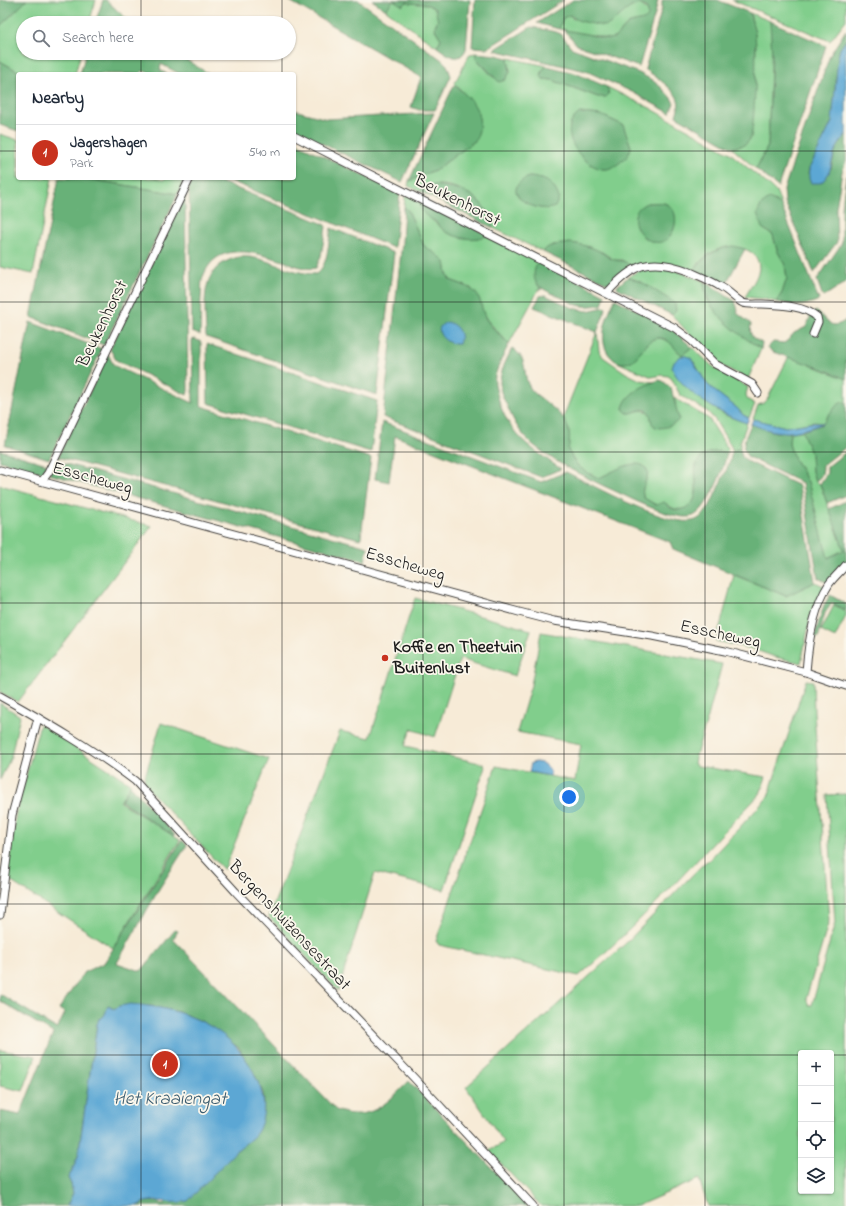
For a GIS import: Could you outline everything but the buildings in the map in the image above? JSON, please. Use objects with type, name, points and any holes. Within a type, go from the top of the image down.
[{"type":"street","name":"Beukenhorst","points":[[296,137],[607,292],[683,332],[715,364],[752,384],[758,393]]},
{"type":"street","name":"Beukenhorst","points":[[42,481],[48,473],[189,180]]},
{"type":"street","points":[[607,292],[626,273],[639,266],[653,263],[668,264],[713,282],[744,303],[779,305],[812,313],[817,317],[818,322],[813,334]]},
{"type":"street","name":"Esscheweg","points":[[0,470],[526,614],[554,621],[652,636],[707,647],[806,672],[846,686]]},
{"type":"street","points":[[806,672],[812,630],[818,606],[830,584],[846,565]]},
{"type":"street","name":"Bergenshuizensestraat","points":[[0,696],[117,767],[135,781],[236,892],[415,1079],[533,1206]]},
{"type":"street","points":[[0,914],[12,815],[38,718]]},
{"type":"green space","points":[[0,0],[27,0],[0,26]]},
{"type":"green space","points":[[27,0],[96,0],[91,16],[16,16],[16,60],[79,60],[76,72],[19,72],[0,61],[0,26]]},
{"type":"green space","points":[[103,0],[106,0],[123,16],[97,16]]},
{"type":"green space","points":[[288,0],[358,0],[442,60],[447,65],[451,76],[435,110],[419,110],[411,107],[421,77]]},
{"type":"green space","points":[[372,0],[393,0],[386,10]]},
{"type":"green space","points":[[393,0],[418,4],[425,3],[436,10],[438,19],[434,28],[441,39],[437,47],[386,10]]},
{"type":"green space","points":[[393,0],[470,0],[466,49],[463,54],[453,57],[437,47],[441,39],[435,29],[438,19],[436,10],[425,4],[406,2],[403,6]]},
{"type":"green space","points":[[475,0],[564,0],[488,48],[472,47]]},
{"type":"green space","points":[[573,0],[658,0],[639,67],[577,45],[562,29],[609,39],[614,38],[630,23],[646,19],[648,12],[646,7],[639,4],[629,8],[609,25],[605,26],[577,20],[570,15],[563,18],[559,29],[537,23]]},
{"type":"green space","points":[[662,0],[717,0],[750,13],[755,31],[756,70],[752,133],[750,139],[745,144],[732,148],[676,116],[679,104],[676,96],[664,83],[645,69],[662,8]]},
{"type":"green space","points":[[732,0],[846,0],[846,20],[830,41]]},
{"type":"green space","points":[[639,4],[648,11],[647,19],[642,22],[628,24],[614,38],[605,38],[559,29],[562,20],[570,15],[573,19],[629,8]]},
{"type":"green space","points":[[750,13],[770,21],[772,38],[768,146],[756,169],[732,148],[744,145],[751,138],[756,47]]},
{"type":"green space","points":[[770,21],[826,46],[778,187],[756,169],[768,146],[772,54]]},
{"type":"green space","points":[[531,27],[561,34],[572,48],[639,73],[652,80],[662,88],[674,103],[670,113],[632,92],[586,71],[494,50]]},
{"type":"green space","points":[[846,30],[846,40],[840,49],[838,57],[832,122],[808,174],[831,169],[835,151],[846,134],[846,161],[842,172],[836,208],[837,242],[814,273],[785,202],[784,189],[830,55]]},
{"type":"green space","points":[[476,53],[476,58],[493,77],[505,80],[510,72],[508,58],[547,66],[542,70],[543,79],[552,80],[598,97],[608,92],[607,87],[650,108],[730,153],[777,193],[781,205],[774,201],[762,228],[773,235],[777,250],[785,265],[787,278],[782,293],[776,302],[745,297],[757,276],[759,266],[757,258],[754,254],[741,248],[725,247],[711,253],[698,264],[693,271],[682,267],[632,268],[622,260],[614,260],[602,252],[577,244],[552,245],[543,252],[493,228],[486,211],[481,204],[468,193],[460,189],[442,185],[432,185],[419,191],[408,186],[409,181],[437,169],[476,140],[462,91],[454,84],[470,54]],"holes":[[[580,113],[601,115],[623,125],[631,147],[627,156],[617,164],[604,169],[589,162],[578,152],[573,119]],[[529,177],[542,179],[555,206],[550,208],[539,208],[533,206],[528,204],[516,192]],[[647,203],[664,203],[668,205],[673,211],[675,219],[673,231],[652,241],[643,237]]]},
{"type":"green space","points":[[476,53],[508,58],[510,72],[505,80],[499,82],[476,58]]},
{"type":"green space","points":[[84,60],[186,60],[206,72],[176,72],[161,64],[160,70],[164,72],[81,72]]},
{"type":"green space","points":[[0,61],[19,72],[16,72],[16,130],[0,125]]},
{"type":"green space","points":[[547,66],[575,73],[607,87],[609,94],[606,97],[598,97],[552,80],[543,79],[541,76],[542,70]]},
{"type":"green space","points":[[454,85],[472,102],[479,116],[479,131],[476,140],[437,169],[409,181]]},
{"type":"green space","points":[[296,111],[327,119],[434,113],[402,182],[296,131]]},
{"type":"green space","points":[[580,113],[601,115],[623,125],[631,147],[630,152],[625,159],[615,166],[607,169],[599,168],[590,164],[582,157],[575,148],[569,129],[572,120]]},
{"type":"green space","points":[[0,134],[16,139],[16,180],[52,180],[33,274],[0,267]]},
{"type":"green space","points":[[296,143],[400,194],[394,248],[228,180],[296,180]]},
{"type":"green space","points":[[846,176],[846,282],[823,297],[817,280],[842,243],[842,207]]},
{"type":"green space","points":[[529,177],[540,178],[552,185],[559,198],[555,207],[547,209],[538,208],[529,205],[517,195],[516,189],[520,183]]},
{"type":"green space","points":[[59,180],[94,180],[178,194],[104,345],[31,317]]},
{"type":"green space","points":[[94,180],[184,180],[178,194]]},
{"type":"green space","points":[[192,180],[216,180],[324,224],[326,227],[321,256],[316,268],[302,268],[269,257],[246,252],[224,254],[215,259],[208,268],[202,280],[200,335],[192,332],[189,187]]},
{"type":"green space","points":[[431,185],[453,188],[471,195],[478,200],[484,208],[493,228],[419,191]]},
{"type":"green space","points":[[185,195],[187,395],[116,360],[110,349]]},
{"type":"green space","points":[[407,195],[418,200],[422,211],[439,226],[488,235],[538,260],[538,286],[542,289],[539,289],[509,344],[487,320],[471,288],[450,280],[447,274],[445,262],[424,246],[408,210],[404,207],[405,197]]},
{"type":"green space","points":[[769,199],[781,205],[819,300],[813,303],[793,305],[776,302],[782,293],[787,278],[785,265],[777,250],[773,235],[762,228],[757,214],[761,205]]},
{"type":"green space","points":[[418,200],[488,235],[471,239],[448,233],[425,214]]},
{"type":"green space","points":[[647,203],[663,203],[671,207],[673,210],[675,214],[675,227],[666,240],[658,243],[649,240],[642,235],[636,227],[635,218],[638,210]]},
{"type":"green space","points":[[404,207],[408,210],[424,246],[445,262],[447,274],[450,280],[466,286],[477,294],[486,319],[509,344],[499,364],[495,378],[495,386],[498,397],[502,410],[508,421],[514,431],[522,439],[540,455],[561,469],[541,477],[383,417],[402,243]]},
{"type":"green space","points":[[331,228],[394,253],[377,395],[206,337],[206,294],[211,275],[218,267],[231,259],[249,257],[263,260],[295,271],[316,274],[326,259]]},
{"type":"green space","points":[[570,243],[594,249],[615,260],[624,261],[632,268],[611,285],[543,252],[548,247]]},
{"type":"green space","points":[[733,246],[745,249],[724,287],[693,271],[701,261],[710,254]]},
{"type":"green space","points":[[538,260],[605,295],[602,305],[580,306],[542,288],[535,280],[534,275]]},
{"type":"green space","points":[[648,268],[674,270],[704,281],[707,300],[739,333],[761,349],[748,379],[718,364],[672,315],[676,311],[639,281],[628,277],[641,269]]},
{"type":"green space","points":[[628,277],[645,284],[675,303],[676,311],[672,315],[616,287]]},
{"type":"green space","points":[[704,281],[735,301],[738,310],[737,313],[751,324],[751,334],[762,343],[761,349],[733,329],[716,312],[709,302],[705,292]]},
{"type":"green space","points":[[545,295],[573,308],[587,311],[605,307],[606,309],[597,332],[534,307],[540,296]]},
{"type":"green space","points":[[615,299],[667,325],[692,347],[682,355],[667,340],[655,338],[646,345],[635,359],[630,362],[622,363],[615,361],[607,351],[604,344],[604,328]]},
{"type":"green space","points":[[816,311],[832,325],[836,325],[846,320],[846,379],[823,369],[773,352],[768,348],[773,342],[784,343],[794,333],[806,327],[811,315]]},
{"type":"green space","points":[[30,322],[102,349],[49,459],[5,445]]},
{"type":"green space","points":[[597,332],[599,351],[603,357],[626,373],[640,380],[654,382],[639,390],[623,408],[625,411],[631,413],[647,411],[651,414],[651,419],[676,405],[674,398],[709,419],[728,449],[727,453],[719,451],[696,464],[695,497],[693,503],[689,507],[676,509],[667,504],[656,505],[644,498],[643,490],[647,476],[646,468],[614,471],[599,478],[580,468],[569,452],[568,430],[563,418]]},
{"type":"green space","points":[[660,338],[668,341],[682,355],[692,347],[712,366],[748,387],[746,394],[747,399],[755,404],[749,418],[743,415],[737,408],[707,384],[694,362],[681,356],[674,362],[706,403],[727,416],[747,423],[740,443],[740,448],[732,451],[732,448],[715,420],[708,412],[680,395],[672,379],[668,376],[662,375],[652,377],[617,362],[631,360],[636,357],[648,343]]},
{"type":"green space","points":[[195,339],[201,342],[201,406],[371,458],[360,539],[58,457],[108,354],[113,364],[117,367],[193,403],[192,340]]},
{"type":"green space","points":[[207,344],[377,401],[371,452],[208,403]]},
{"type":"green space","points":[[512,348],[517,352],[523,361],[530,388],[564,420],[569,433],[568,450],[574,461],[584,471],[599,478],[622,467],[636,464],[642,465],[648,472],[643,490],[644,498],[656,505],[664,502],[675,510],[680,510],[688,507],[695,497],[695,471],[701,458],[711,452],[727,453],[723,469],[710,498],[699,512],[693,516],[686,517],[677,516],[656,509],[582,475],[556,461],[534,445],[525,437],[511,416],[501,391],[501,375]]},
{"type":"green space","points":[[789,356],[846,379],[846,403],[843,402],[833,410],[823,423],[814,422],[786,427],[753,419],[758,405],[767,400]]},
{"type":"green space","points":[[659,380],[663,381],[671,388],[679,419],[664,428],[654,426],[650,413],[646,410],[628,413],[623,408],[625,402],[632,393]]},
{"type":"green space","points":[[843,402],[846,403],[846,447],[823,465],[822,474],[815,481],[812,471],[811,453],[802,431],[823,424],[832,411]]},
{"type":"green space","points":[[382,422],[541,482],[566,472],[631,504],[669,518],[685,521],[696,520],[704,514],[712,501],[726,470],[732,451],[740,448],[742,457],[749,462],[799,486],[815,582],[786,596],[673,549],[670,542],[395,436],[389,482],[375,479]]},
{"type":"green space","points":[[751,424],[775,432],[790,432],[789,444],[793,456],[808,482],[828,558],[844,550],[829,509],[846,501],[846,563],[828,583],[818,578],[802,483],[748,457],[745,453],[744,445]]},
{"type":"green space","points":[[802,431],[811,453],[812,471],[815,481],[820,484],[844,550],[827,558],[808,482],[793,456],[789,444],[790,432]]},
{"type":"green space","points":[[0,450],[47,464],[43,473],[0,461]]},
{"type":"green space","points":[[846,452],[846,495],[827,503],[820,484],[827,473],[827,467]]},
{"type":"green space","points":[[56,461],[368,547],[365,561],[49,474]]},
{"type":"green space","points":[[0,485],[152,526],[18,702],[0,692]]},
{"type":"green space","points":[[734,575],[786,596],[815,582],[826,587],[816,603],[811,615],[801,663],[775,657],[753,649],[716,641]]},
{"type":"green space","points":[[830,595],[846,604],[846,610],[832,603],[825,613],[818,638],[814,637],[824,605]]},
{"type":"green space","points":[[415,598],[531,630],[515,676],[460,659],[435,737],[411,729],[405,746],[484,764],[485,767],[444,890],[375,873],[338,991],[269,917],[340,731],[370,738]]},
{"type":"green space","points":[[834,605],[846,611],[846,616],[835,638],[821,631]]},
{"type":"green space","points":[[541,632],[722,664],[694,764],[698,766],[766,777],[760,794],[672,887],[626,933],[579,976],[439,945],[436,941],[496,766],[575,781],[581,744],[517,732],[531,685]]},
{"type":"green space","points":[[806,680],[813,681],[829,921],[806,999],[809,1005],[812,1005],[835,923],[827,795],[846,794],[846,1206],[708,1206],[699,1179],[637,1206],[541,1206],[489,1151],[504,1142],[466,1087],[625,944],[704,863],[709,860],[768,797]]},
{"type":"green space","points":[[0,703],[20,716],[11,757],[0,780]]},
{"type":"green space","points":[[161,723],[269,759],[224,870],[143,783]]},
{"type":"green space","points":[[40,724],[131,784],[120,802],[180,840],[113,948],[7,879],[16,813]]},
{"type":"green space","points":[[130,785],[175,835],[174,836],[121,801]]},
{"type":"green space","points":[[182,840],[187,845],[159,889],[117,963],[141,971],[175,930],[178,931],[173,939],[336,1110],[359,1114],[377,1109],[393,1097],[409,1081],[528,1206],[137,1206],[150,1202],[164,1204],[253,1137],[258,1131],[264,1102],[263,1093],[256,1077],[239,1048],[201,1021],[179,1012],[151,1006],[119,1006],[114,1009],[108,1006],[105,1016],[97,1024],[78,1156],[68,1178],[73,1193],[67,1206],[0,1206],[0,1111],[20,1115],[53,1033],[0,1001],[0,994],[57,1029],[65,1013],[59,1009],[84,972],[104,963]]},
{"type":"green space","points":[[0,1050],[36,1056],[23,1091],[0,1086]]},
{"type":"water","points":[[846,40],[846,134],[835,151],[829,173],[824,180],[820,183],[811,183],[809,179],[809,169],[832,122],[838,57],[840,49]]},
{"type":"water","points":[[448,322],[459,331],[459,344],[454,344],[444,339],[439,332],[442,324]]},
{"type":"water","points":[[681,356],[691,358],[707,384],[737,408],[743,415],[749,418],[747,423],[727,415],[704,402],[684,385],[672,368],[674,362]]},
{"type":"water","points":[[753,419],[786,427],[810,423],[824,423],[796,431],[779,432],[751,424]]},
{"type":"water","points":[[531,763],[542,763],[548,767],[550,776],[529,772]]},
{"type":"water","name":"Het Kraaiengat","points":[[131,1004],[171,1010],[189,1016],[207,1024],[223,1035],[237,1048],[249,1063],[262,1094],[264,1106],[263,1117],[257,1133],[235,1152],[188,1201],[149,1201],[137,1206],[67,1206],[73,1193],[68,1178],[78,1156],[97,1024],[99,1019],[104,1016],[108,1006],[114,1009],[119,1006]]},
{"type":"place","name":"Koffie en Theetuin Buitenlust","points":[[385,658]]},
{"type":"place","name":"Jagershagen","points":[[165,1064]]}]
